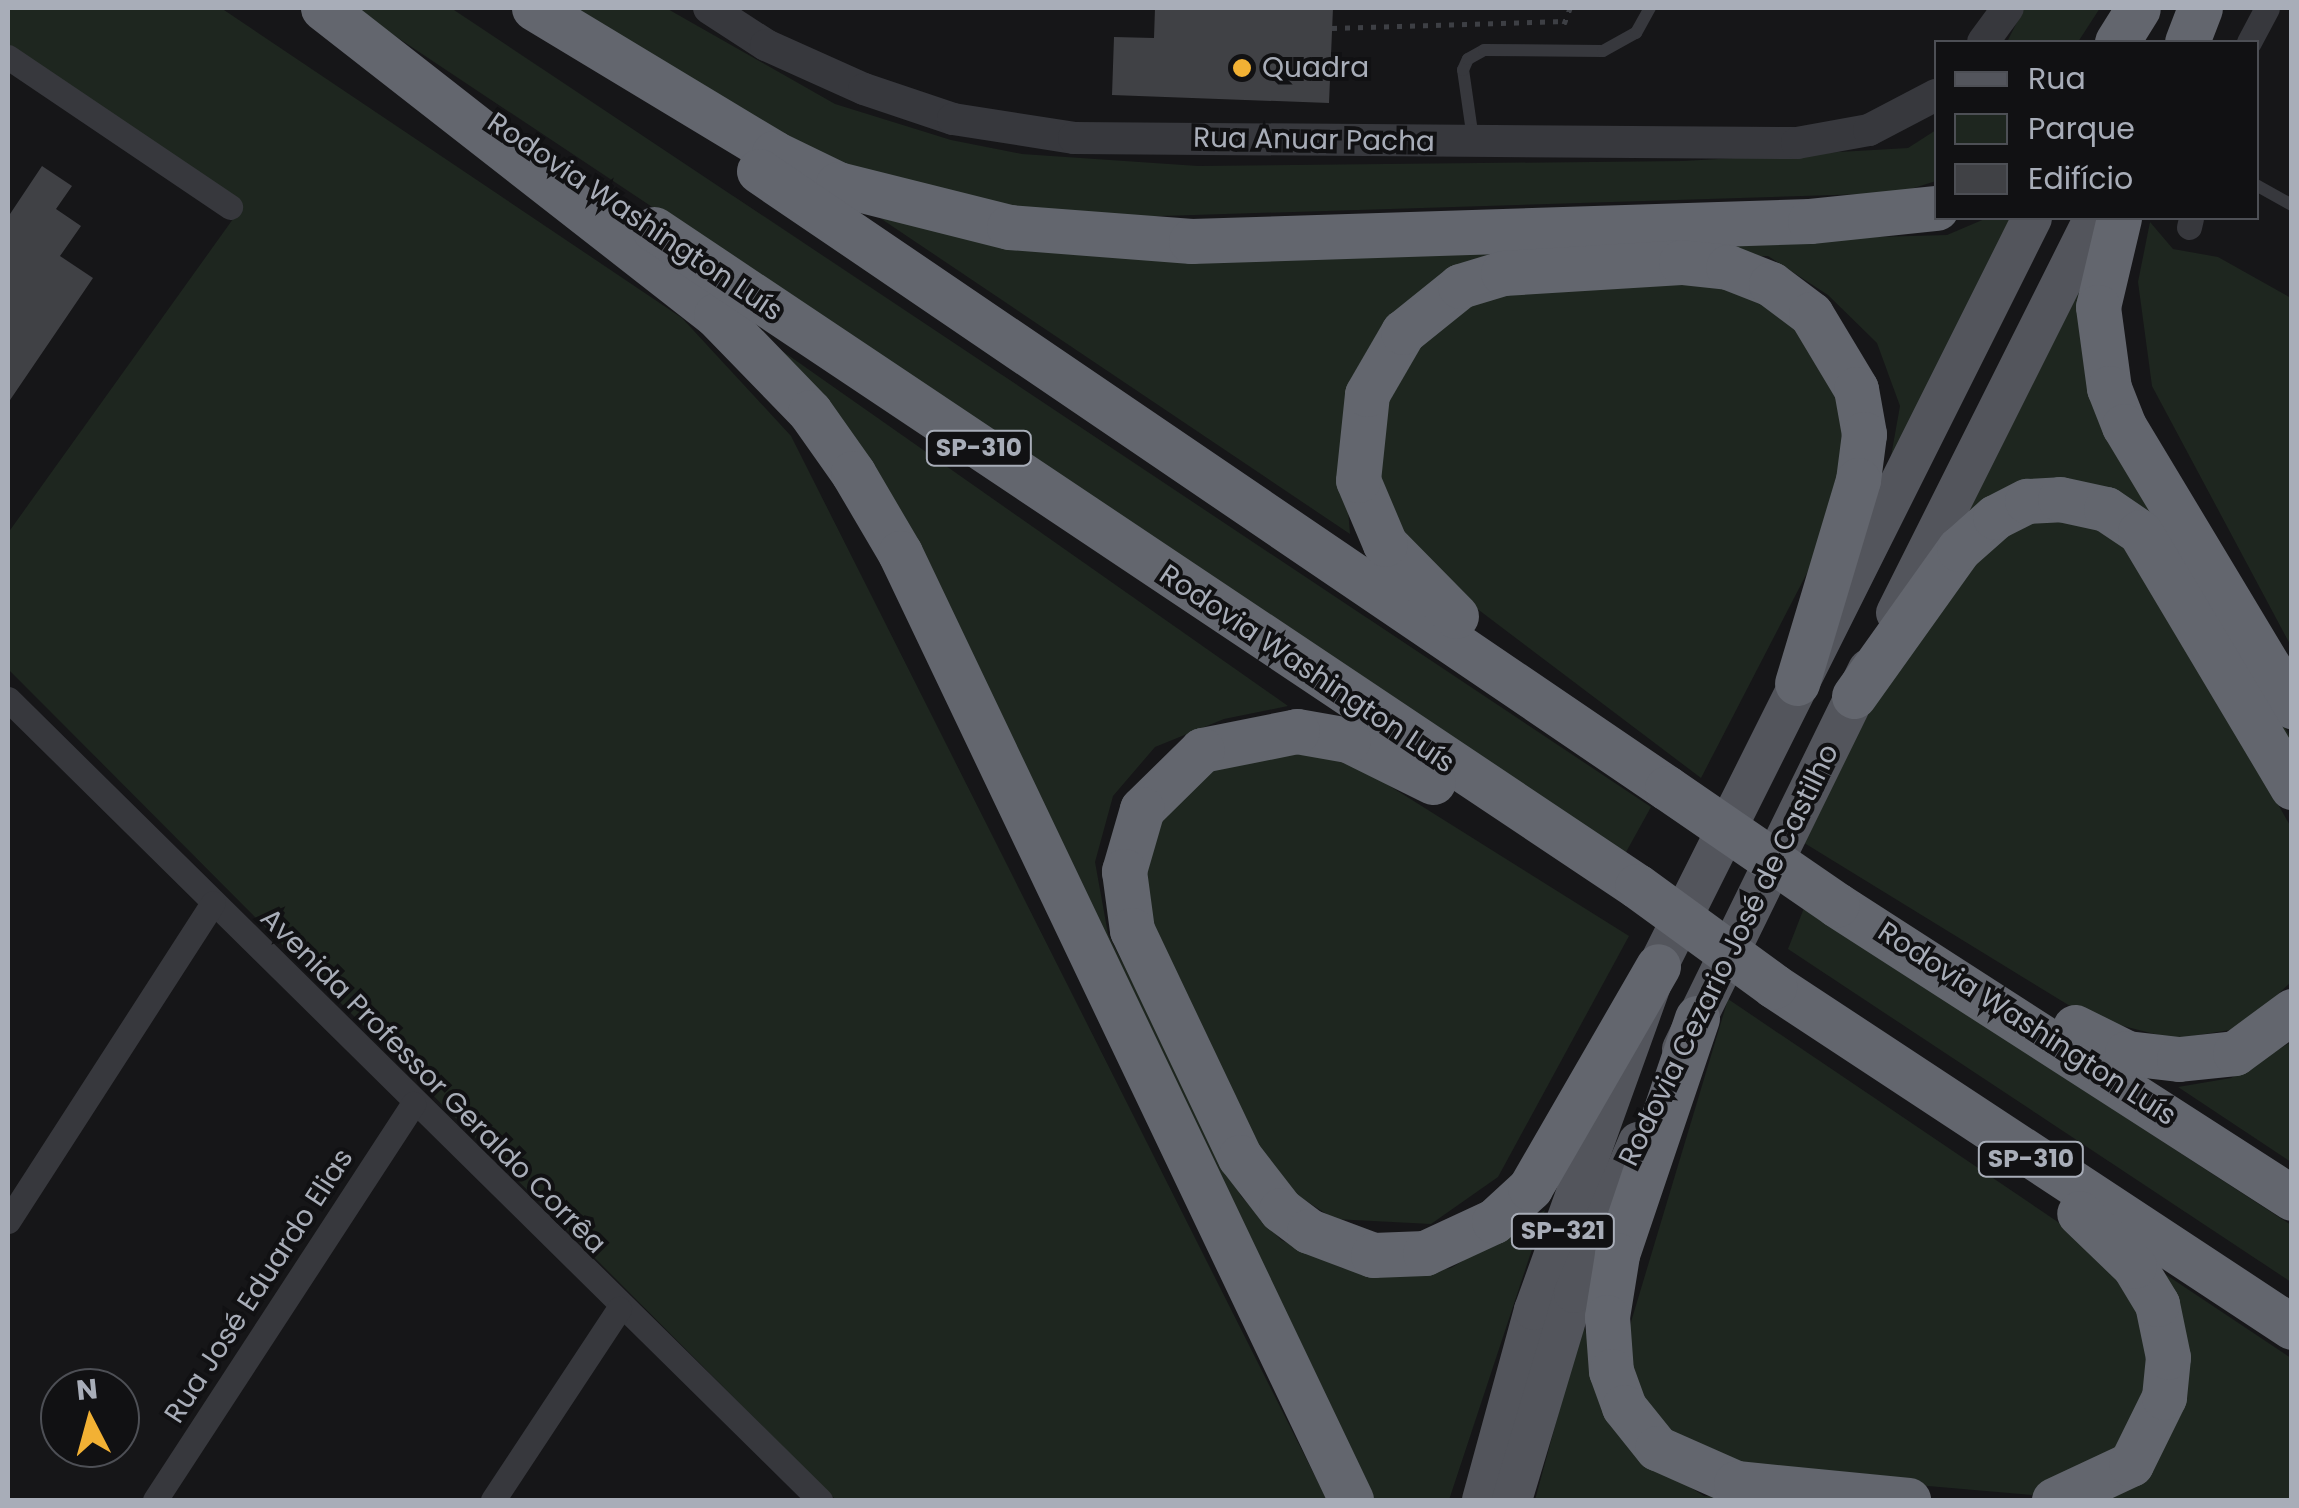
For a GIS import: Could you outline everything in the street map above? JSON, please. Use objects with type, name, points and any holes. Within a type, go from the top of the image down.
[{"type":"highway","name":"Rodovia Washington Luís","points":[[324,8],[1624,880],[1887,1066],[2292,1327]]},
{"type":"highway","points":[[324,8],[716,315],[810,412],[853,472],[900,553],[1351,1500]]},
{"type":"highway","name":"Rodovia Washington Luís","points":[[521,8],[1667,788],[2292,1198]]},
{"type":"highway","points":[[534,8],[838,184],[1008,227],[1191,241],[1810,221],[1934,208]]},
{"type":"highway","points":[[2120,40],[2138,8]]},
{"type":"highway","points":[[2185,40],[2200,8]]},
{"type":"highway","points":[[2119,220],[2098,306],[2108,388],[2124,426],[2292,706]]},
{"type":"highway","points":[[1592,736],[1404,570],[1384,544],[1358,480],[1364,408],[1380,363],[1431,304],[1460,286],[1503,273],[1680,262],[1728,267],[1772,284],[1811,314],[1838,350],[1856,389],[1864,434],[1858,480],[1797,683]]},
{"type":"highway","points":[[1854,696],[1959,549],[2011,509],[2060,499],[2106,509],[2140,532],[2292,787]]},
{"type":"highway","points":[[1624,880],[1348,740],[1297,732],[1202,750],[1168,777],[1142,808],[1124,871],[1132,930],[1259,1188],[1309,1231],[1373,1254],[1425,1253],[1461,1239],[1494,1221],[1530,1188],[1658,966]]},
{"type":"highway","points":[[1852,912],[2128,1053],[2178,1059],[2234,1053],[2292,1011]]},
{"type":"highway","points":[[1696,1018],[1618,1254],[1607,1317],[1611,1371],[1624,1407],[1657,1448],[1736,1484],[1908,1500]]},
{"type":"highway","points":[[1887,1066],[2078,1212],[2134,1266],[2156,1304],[2168,1357],[2148,1438],[2131,1464],[2054,1500]]},
{"type":"main road","name":"Rodovia Cezario José de Castilho","points":[[1482,1500],[1534,1310],[1658,966],[2031,220]]},
{"type":"main road","name":"Rodovia Cezario José de Castilho","points":[[1512,1500],[1574,1293],[1696,1018],[2093,220]]},
{"type":"street","name":"Rua Anuar Pacha","points":[[709,8],[766,44],[838,78],[953,119],[1074,138],[1797,143],[1868,130],[1934,96]]},
{"type":"street","points":[[1984,40],[2008,8]]},
{"type":"street","points":[[2251,40],[2268,8]]},
{"type":"street","points":[[8,57],[230,207]]},
{"type":"street","name":"Avenida Professor Geraldo Corrêa","points":[[8,699],[620,1309],[820,1500]]},
{"type":"street","points":[[8,1221],[213,903]]},
{"type":"street","name":"Rua José Eduardo Elias","points":[[155,1500],[413,1104]]},
{"type":"street","points":[[493,1500],[620,1309]]},
{"type":"lane","points":[[1473,142],[1463,70],[1468,59],[1484,50],[1603,51],[1636,33],[1650,8]]},
{"type":"lane","points":[[2259,187],[2292,205]]},
{"type":"path","points":[[1332,28],[1565,21]]},
{"type":"green space","points":[[8,8],[221,8],[682,318],[791,436],[1327,1500],[836,1500],[8,669],[8,533],[243,205],[8,45]]},
{"type":"green space","points":[[353,8],[451,8],[1651,807],[1625,854]]},
{"type":"green space","points":[[550,8],[666,8],[835,104],[951,140],[1022,154],[1198,166],[1683,161],[1908,148],[1934,131],[1934,182],[1898,193],[1068,219],[837,174]]},
{"type":"green space","points":[[2024,8],[2100,8],[2079,40],[2008,40]]},
{"type":"green space","points":[[880,218],[1122,258],[1947,235],[1982,220],[2021,220],[1888,473],[1900,406],[1877,343],[1828,295],[1768,256],[1470,265],[1344,459],[1350,534]]},
{"type":"green space","points":[[2150,222],[2173,249],[2218,257],[2291,298],[2291,646],[2152,386],[2138,282]]},
{"type":"green space","points":[[2083,271],[2107,417],[2291,738],[2291,761],[2118,495],[1966,511]]},
{"type":"green space","points":[[1680,276],[1755,289],[1816,343],[1845,399],[1847,468],[1822,544],[1701,778],[1418,564],[1377,498],[1372,432],[1392,380],[1443,310],[1518,285]]},
{"type":"green space","points":[[778,348],[1288,706],[1224,719],[1155,747],[1113,796],[1095,862],[1108,934],[1241,1196],[1281,1240],[1342,1268],[1401,1275],[1451,1268],[1545,1210],[1449,1500],[1364,1500]]},
{"type":"green space","points":[[2083,520],[2133,547],[2292,829],[2291,982],[2242,1028],[2174,1039],[2088,1017],[1801,841],[1883,686],[1975,550],[2014,523]]},
{"type":"green space","points":[[1296,744],[1369,773],[1629,936],[1498,1177],[1431,1224],[1334,1219],[1262,1172],[1132,899],[1139,822],[1187,768]]},
{"type":"green space","points":[[1804,908],[2291,1225],[2291,1282],[1788,949]]},
{"type":"green space","points":[[1728,999],[2083,1239],[2120,1274],[2143,1315],[2152,1360],[2146,1405],[2124,1447],[2086,1475],[2032,1495],[1732,1469],[1678,1442],[1634,1394],[1628,1332]]},
{"type":"green space","points":[[2291,1042],[2291,1162],[2178,1087],[2231,1078]]},
{"type":"green space","points":[[2165,1274],[2291,1358],[2291,1500],[2103,1500],[2135,1480]]},
{"type":"green space","points":[[1583,1323],[1609,1412],[1652,1463],[1704,1496],[1759,1500],[1535,1500]]},
{"type":"building","name":"Quadra","points":[[1155,8],[1333,8],[1329,103],[1112,95],[1114,37],[1154,38]]},
{"type":"building","points":[[42,166],[72,186],[56,209],[81,226],[60,256],[93,278],[8,403],[8,217]]},
{"type":"place","name":"Quadra","points":[[1242,68]]}]
